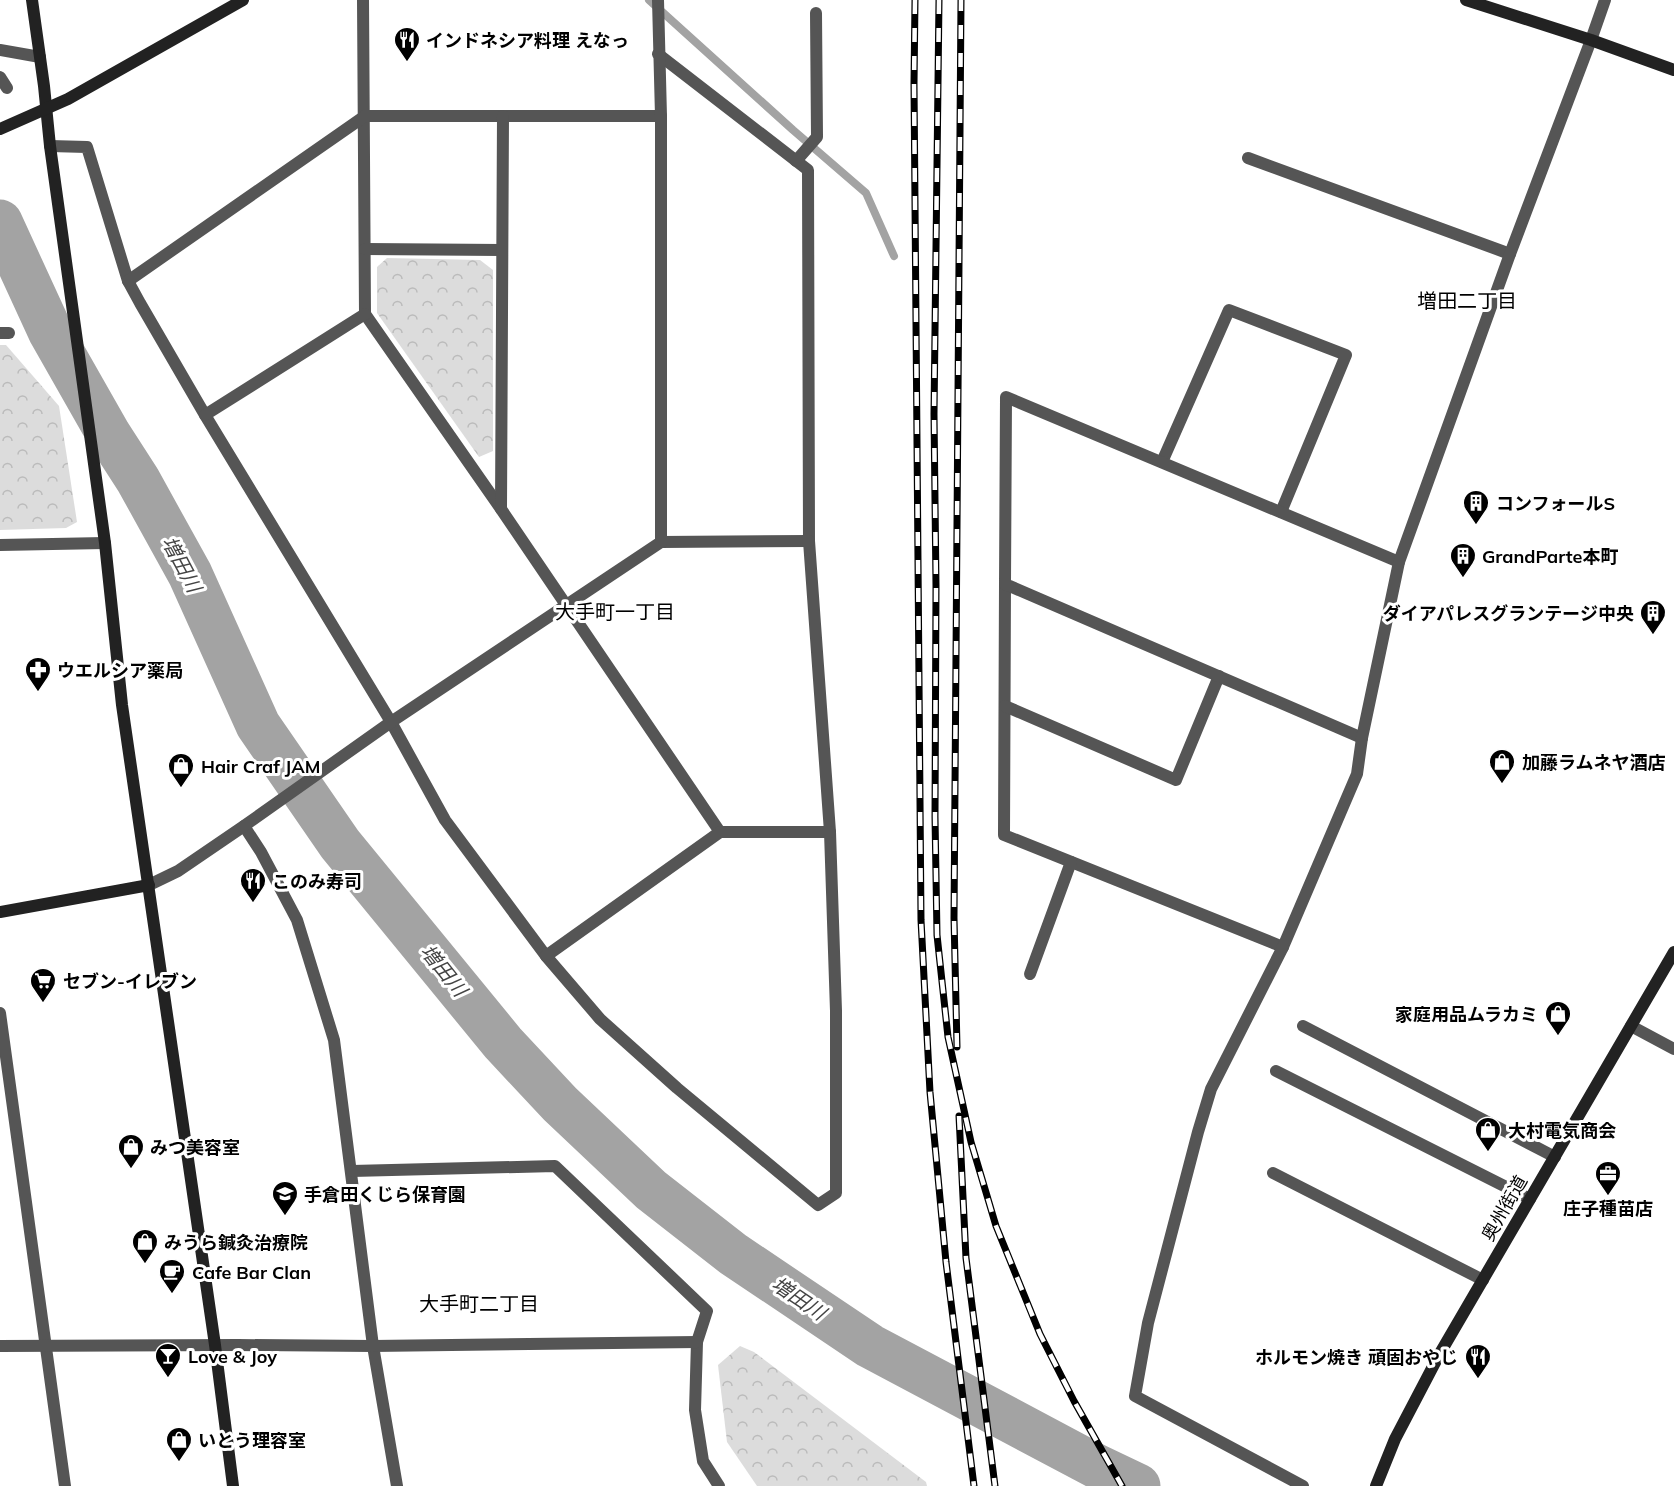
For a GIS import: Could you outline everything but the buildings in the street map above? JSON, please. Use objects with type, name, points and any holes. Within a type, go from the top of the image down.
[{"type":"street","points":[[32,0],[105,543],[123,705],[215,1345],[233,1486]]},
{"type":"street","points":[[0,129],[78,93],[243,0]]},
{"type":"street","points":[[363,0],[365,314],[501,509],[720,832]]},
{"type":"street","points":[[658,0],[661,116],[661,542]]},
{"type":"street","points":[[1466,0],[1591,40],[1674,70]]},
{"type":"street","points":[[1304,1486],[1135,1396],[1148,1323],[1210,1089],[1282,947],[1358,774],[1362,738],[1399,562],[1509,254],[1605,0]]},
{"type":"street","points":[[798,159],[817,137],[816,13]]},
{"type":"street","points":[[0,50],[40,57]]},
{"type":"street","points":[[50,146],[87,147],[128,281],[205,415],[390,722],[445,820],[546,956],[600,1019],[677,1088],[818,1205],[836,1193],[836,1011],[830,832],[809,541],[808,170],[798,159],[658,54]]},
{"type":"street","points":[[0,77],[7,88]]},
{"type":"street","points":[[128,281],[365,116],[661,116]]},
{"type":"street","points":[[501,509],[503,116]]},
{"type":"street","points":[[1248,158],[1509,254]]},
{"type":"street","points":[[365,249],[502,250]]},
{"type":"street","points":[[1162,462],[1229,310],[1346,355],[1281,512]]},
{"type":"street","points":[[205,415],[365,314]]},
{"type":"street","points":[[1282,947],[1004,835],[1006,397],[1399,562]]},
{"type":"street","points":[[0,912],[149,885],[178,871],[390,722],[661,542],[809,541]]},
{"type":"street","points":[[0,545],[105,543]]},
{"type":"street","points":[[1005,584],[1362,738]]},
{"type":"street","points":[[1005,706],[1176,780],[1219,676]]},
{"type":"street","points":[[244,826],[261,852],[297,920],[334,1040],[373,1346],[397,1486]]},
{"type":"street","points":[[546,956],[720,832],[830,832]]},
{"type":"street","points":[[1030,974],[1071,862]]},
{"type":"street","name":"奥州街道","points":[[1376,1486],[1395,1439],[1439,1355],[1674,952]]},
{"type":"street","points":[[0,1012],[4,1070],[65,1486]]},
{"type":"street","points":[[1303,1026],[1555,1156]]},
{"type":"street","points":[[1631,1026],[1674,1049]]},
{"type":"street","points":[[1276,1071],[1530,1199]]},
{"type":"street","points":[[352,1171],[555,1166],[707,1311],[697,1342],[695,1410],[703,1461],[719,1486]]},
{"type":"street","points":[[1273,1173],[1483,1280]]},
{"type":"street","points":[[0,1346],[373,1346],[697,1342]]},
{"type":"green space","points":[[387,258],[480,260],[493,270],[493,451],[479,457],[377,313],[377,267]]},
{"type":"green space","points":[[0,345],[6,345],[59,406],[77,522],[66,528],[0,530]]},
{"type":"green space","points":[[740,1346],[754,1352],[926,1482],[927,1486],[757,1486],[727,1442],[718,1365]]},
{"type":"waterway","points":[[649,0],[866,193],[894,256]]},
{"type":"waterway","name":"増田川","points":[[0,222],[51,333],[109,435],[138,480],[190,574],[258,725],[340,844],[503,1043],[560,1104],[651,1190],[733,1254],[870,1346],[1138,1486]]},
{"type":"railway","points":[[915,0],[921,920],[930,1092],[946,1262],[974,1486]]},
{"type":"railway","points":[[939,0],[934,414],[935,817],[937,935],[948,1037],[971,1142],[996,1226],[1040,1334],[1074,1401],[1122,1486]]},
{"type":"railway","points":[[957,1047],[954,918],[961,0]]},
{"type":"railway","points":[[959,1116],[966,1258],[995,1486]]},
{"type":"place","name":"インドネシア料理 えなっ","points":[[407,63]]},
{"type":"place","name":"コンフォールS","points":[[1476,526]]},
{"type":"place","name":"GrandParte本町","points":[[1463,579]]},
{"type":"place","name":"ダイアパレスグランテージ中央","points":[[1653,636]]},
{"type":"place","name":"ウエルシア薬局","points":[[38,693]]},
{"type":"place","name":"加藤ラムネヤ酒店","points":[[1502,785]]},
{"type":"place","name":"Hair Craf JAM","points":[[181,789]]},
{"type":"place","name":"このみ寿司","points":[[253,904]]},
{"type":"place","name":"セブン-イレブン","points":[[43,1004]]},
{"type":"place","name":"家庭用品ムラカミ","points":[[1558,1037]]},
{"type":"place","name":"大村電気商会","points":[[1488,1153]]},
{"type":"place","name":"みつ美容室","points":[[131,1170]]},
{"type":"place","name":"庄子種苗店","points":[[1608,1197]]},
{"type":"place","name":"手倉田くじら保育園","points":[[285,1217]]},
{"type":"place","name":"みうら鍼灸治療院","points":[[145,1265]]},
{"type":"place","name":"Cafe Bar Clan","points":[[172,1295]]},
{"type":"place","name":"Love & Joy","points":[[168,1379]]},
{"type":"place","name":"ホルモン焼き 頑固おやじ","points":[[1478,1380]]},
{"type":"place","name":"いとう理容室","points":[[179,1463]]},
{"type":"district","name":"増田二丁目","points":[[1467,300]]},
{"type":"district","name":"大手町一丁目","points":[[615,611]]},
{"type":"district","name":"大手町二丁目","points":[[479,1303]]}]
